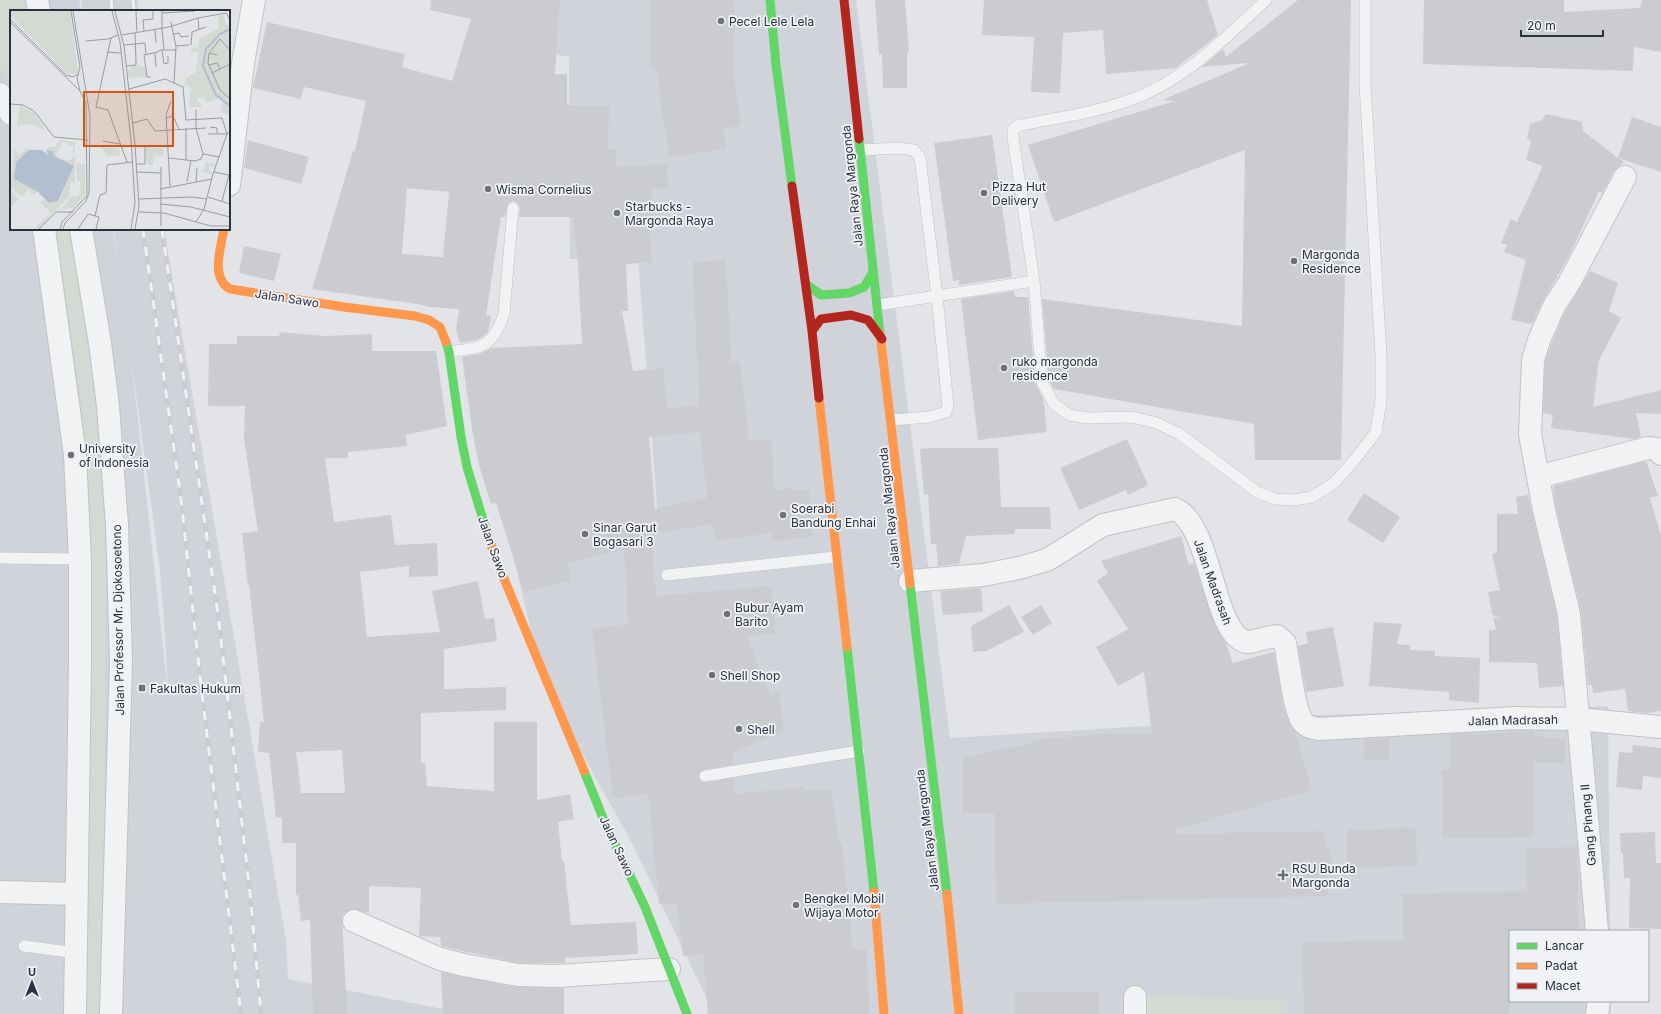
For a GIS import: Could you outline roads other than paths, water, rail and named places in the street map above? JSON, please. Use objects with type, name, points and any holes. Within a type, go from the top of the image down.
[{"type":"main road","points":[[770,0],[776,65],[812,331],[836,558],[874,888],[884,1014]]},
{"type":"main road","name":"Jalan Raya Margonda","points":[[844,0],[873,272],[892,420],[953,948],[959,1014]]},
{"type":"main road","name":"Jalan Sawo","points":[[224,230],[219,262],[220,275],[223,283],[231,289],[344,307],[415,316],[429,320],[440,327],[444,334],[449,352],[459,425],[467,467],[495,557],[605,822],[645,907],[687,1014]]},
{"type":"main road","points":[[806,284],[821,295],[848,293],[864,287],[873,272]]},
{"type":"main road","points":[[812,331],[821,319],[851,315],[868,320],[882,339]]},
{"type":"street","points":[[37,0],[39,10]]},
{"type":"street","points":[[230,176],[243,63],[254,0]]},
{"type":"street","points":[[0,94],[10,112]]},
{"type":"street","name":"Gang Pinang II","points":[[1597,930],[1569,614],[1544,510],[1530,434],[1533,360],[1539,340],[1554,306],[1569,282],[1625,177]]},
{"type":"street","points":[[44,230],[75,455],[80,559],[78,894],[75,1014]]},
{"type":"street","name":"Jalan Professor Mr. Djokosoetono","points":[[81,230],[100,343],[108,406],[117,525],[121,661],[111,1014]]},
{"type":"street","points":[[1538,477],[1648,448],[1657,449],[1661,454]]},
{"type":"street","name":"Jalan Madrasah","points":[[910,581],[983,575],[1019,568],[1047,560],[1103,525],[1175,509],[1183,512],[1189,520],[1204,554],[1227,625],[1237,638],[1248,642],[1265,637],[1277,636],[1285,643],[1298,710],[1303,722],[1310,727],[1319,729],[1516,718],[1578,719],[1661,727]]},
{"type":"street","points":[[0,892],[78,894]]},
{"type":"street","points":[[354,921],[440,959],[518,975],[556,976],[669,969]]},
{"type":"street","points":[[1597,1014],[1599,1002]]},
{"type":"lane","points":[[1266,0],[1211,51],[1185,72],[1157,88],[1130,100],[1017,126],[1013,130],[1034,281],[1042,382],[1054,404],[1069,416],[1088,418],[1131,417],[1154,422],[1178,433],[1257,492],[1275,499],[1294,500],[1312,497],[1334,483],[1353,462],[1376,432],[1381,402],[1381,355],[1365,84],[1365,0]]},
{"type":"lane","points":[[861,150],[898,148],[914,150],[920,158],[937,296],[948,406],[946,412],[929,417],[892,420]]},
{"type":"lane","points":[[449,352],[480,348],[488,343],[497,330],[504,314],[513,208]]},
{"type":"lane","points":[[878,305],[1034,281]]},
{"type":"lane","points":[[0,558],[80,559]]},
{"type":"lane","points":[[667,575],[836,558]]},
{"type":"lane","points":[[705,776],[859,751]]},
{"type":"lane","points":[[24,946],[76,953]]},
{"type":"railway","points":[[111,0],[112,10]]},
{"type":"railway","points":[[133,0],[134,10]]},
{"type":"railway","points":[[143,230],[181,499],[200,677],[241,1014]]},
{"type":"railway","points":[[162,230],[218,614],[250,893],[261,1014]]},
{"type":"place","name":"Pecel Lele Lela","points":[[721,21]]},
{"type":"place","name":"Wisma Cornelius","points":[[488,189]]},
{"type":"place","name":"Pizza Hut Delivery","points":[[984,193]]},
{"type":"place","name":"Starbucks - Margonda Raya","points":[[617,213]]},
{"type":"place","name":"Margonda Residence","points":[[1294,261]]},
{"type":"place","name":"ruko margonda residence","points":[[1004,368]]},
{"type":"place","name":"University of Indonesia","points":[[71,455]]},
{"type":"place","name":"Soerabi Bandung Enhai","points":[[783,515]]},
{"type":"place","name":"Sinar Garut Bogasari 3","points":[[585,534]]},
{"type":"place","name":"Bubur Ayam Barito","points":[[727,614]]},
{"type":"place","name":"Shell Shop","points":[[712,675]]},
{"type":"place","name":"Fakultas Hukum","points":[[142,688]]},
{"type":"place","name":"Shell","points":[[739,729]]},
{"type":"place","name":"RSU Bunda Margonda","points":[[1283,875]]},
{"type":"place","name":"Bengkel Mobil Wijaya Motor","points":[[796,905]]}]
